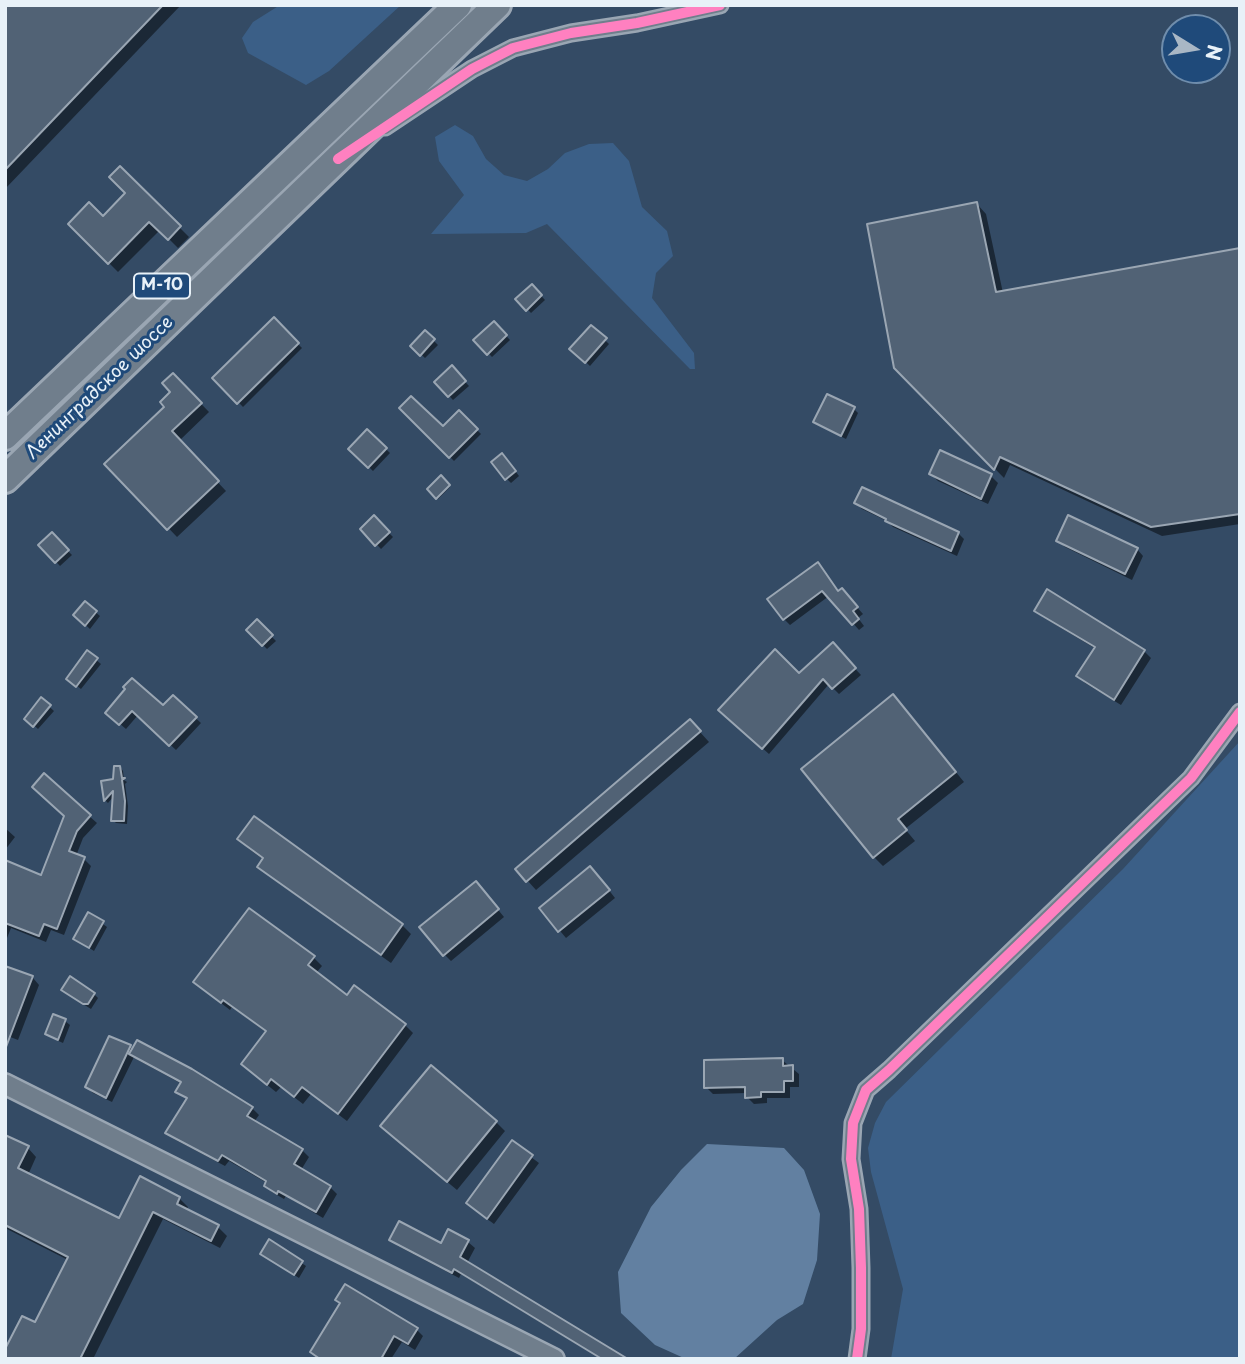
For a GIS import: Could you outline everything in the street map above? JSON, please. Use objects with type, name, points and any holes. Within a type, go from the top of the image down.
[{"type":"highway","name":"Ленинградское шоссе","points":[[5,436],[458,5]]},
{"type":"highway","name":"Ленинградское шоссе","points":[[5,479],[497,5]]},
{"type":"main road","points":[[5,1084],[554,1359]]},
{"type":"street","points":[[338,159],[471,69],[513,48],[571,33],[638,23],[720,5]]},
{"type":"street","points":[[857,1359],[861,1329],[861,1256],[859,1209],[851,1159],[853,1124],[866,1090],[1191,778],[1240,712]]},
{"type":"shaded area","points":[[280,5],[401,5],[329,71],[306,85],[248,53],[242,38],[253,22]]},
{"type":"shaded area","points":[[455,125],[473,136],[486,159],[504,175],[527,181],[548,169],[565,153],[589,144],[613,143],[629,161],[642,207],[667,231],[673,256],[656,273],[652,298],[694,353],[695,369],[690,369],[547,224],[526,233],[431,234],[464,195],[439,161],[435,137]]},
{"type":"shaded area","points":[[1240,741],[1240,1359],[891,1359],[903,1289],[871,1172],[868,1148],[875,1123],[886,1102],[1123,869]]},
{"type":"shaded area","points":[[707,1144],[784,1148],[804,1170],[820,1214],[817,1260],[803,1304],[777,1320],[734,1359],[686,1359],[655,1345],[621,1313],[618,1272],[651,1207],[681,1170]]},
{"type":"building","points":[[5,5],[163,5],[5,170]]},
{"type":"building","points":[[120,166],[181,226],[168,240],[149,222],[108,264],[68,224],[89,202],[103,216],[125,193],[109,177]]},
{"type":"building","points":[[977,202],[996,292],[1240,248],[1240,514],[1151,527],[1000,457],[994,470],[894,368],[867,224]]},
{"type":"building","points":[[532,284],[542,295],[526,311],[515,299]]},
{"type":"building","points":[[274,317],[299,343],[237,404],[212,378]]},
{"type":"building","points":[[494,321],[507,335],[487,355],[473,340]]},
{"type":"building","points":[[591,325],[607,338],[585,363],[569,349]]},
{"type":"building","points":[[425,330],[435,339],[420,356],[410,346]]},
{"type":"building","points":[[452,365],[466,381],[448,397],[434,382]]},
{"type":"building","points":[[173,373],[202,403],[172,431],[219,481],[167,530],[104,464],[164,407],[160,402],[170,392],[162,383]]},
{"type":"building","points":[[827,394],[855,407],[841,436],[813,422]]},
{"type":"building","points":[[411,396],[443,426],[459,410],[478,429],[449,458],[399,408]]},
{"type":"building","points":[[367,429],[387,448],[368,468],[348,449]]},
{"type":"building","points":[[940,450],[992,474],[981,499],[929,474]]},
{"type":"building","points":[[502,453],[516,471],[505,480],[491,462]]},
{"type":"building","points":[[441,475],[450,485],[436,499],[427,489]]},
{"type":"building","points":[[862,487],[959,532],[951,551],[885,521],[886,519],[854,503]]},
{"type":"building","points":[[374,515],[390,532],[375,546],[360,529]]},
{"type":"building","points":[[1068,515],[1138,548],[1125,574],[1056,541]]},
{"type":"building","points":[[52,532],[69,550],[55,563],[38,545]]},
{"type":"building","points":[[818,562],[838,591],[842,588],[858,607],[853,611],[859,619],[852,625],[822,591],[783,620],[767,599]]},
{"type":"building","points":[[1047,589],[1145,650],[1114,700],[1076,676],[1095,647],[1034,611]]},
{"type":"building","points":[[85,601],[97,611],[85,626],[73,615]]},
{"type":"building","points":[[257,619],[273,635],[262,646],[246,630]]},
{"type":"building","points":[[833,642],[856,668],[832,689],[823,679],[762,749],[718,710],[775,649],[799,673]]},
{"type":"building","points":[[87,650],[98,658],[76,687],[66,679]]},
{"type":"building","points":[[132,678],[163,705],[173,695],[197,717],[169,746],[132,711],[119,725],[105,713]]},
{"type":"building","points":[[893,694],[956,772],[898,819],[907,830],[873,858],[801,769]]},
{"type":"building","points":[[41,697],[51,705],[33,727],[24,719]]},
{"type":"building","points":[[690,719],[701,731],[526,882],[515,869]]},
{"type":"building","points":[[114,766],[120,766],[122,778],[125,778],[122,780],[124,821],[111,821],[113,791],[104,801],[101,781],[113,779]]},
{"type":"building","points":[[44,773],[91,815],[77,831],[69,851],[85,857],[57,929],[44,924],[39,936],[5,923],[5,860],[41,875],[64,816],[32,787]]},
{"type":"building","points":[[254,816],[403,924],[381,955],[257,867],[263,858],[237,839]]},
{"type":"building","points":[[590,866],[610,890],[558,932],[539,908]]},
{"type":"building","points":[[476,881],[499,909],[443,956],[419,927]]},
{"type":"building","points":[[249,908],[315,956],[308,965],[347,995],[354,985],[406,1024],[338,1114],[302,1087],[294,1097],[271,1079],[267,1085],[241,1064],[266,1031],[193,982]]},
{"type":"building","points":[[88,912],[104,921],[89,948],[73,939]]},
{"type":"building","points":[[5,966],[33,976],[6,1047],[5,1047]]},
{"type":"building","points":[[70,976],[95,993],[88,1004],[83,1004],[61,990]]},
{"type":"building","points":[[53,1014],[66,1019],[58,1040],[45,1034]]},
{"type":"building","points":[[109,1036],[131,1045],[106,1098],[85,1087]]},
{"type":"building","points":[[137,1040],[192,1069],[253,1107],[247,1116],[303,1149],[294,1164],[331,1186],[316,1212],[278,1191],[277,1194],[264,1186],[266,1181],[222,1155],[218,1161],[165,1133],[187,1098],[175,1092],[181,1082],[129,1054]]},
{"type":"building","points":[[783,1058],[783,1066],[793,1065],[793,1081],[784,1081],[784,1092],[761,1092],[761,1097],[745,1098],[745,1087],[704,1088],[704,1060]]},
{"type":"building","points":[[431,1065],[497,1121],[447,1182],[380,1126]]},
{"type":"building","points":[[5,1135],[29,1146],[18,1168],[119,1218],[140,1176],[180,1197],[177,1204],[219,1225],[211,1241],[153,1212],[80,1359],[5,1359],[5,1349],[22,1316],[35,1322],[68,1257],[5,1225]]},
{"type":"building","points":[[512,1140],[533,1155],[487,1219],[466,1203]]},
{"type":"building","points":[[399,1221],[441,1243],[448,1229],[469,1240],[460,1257],[628,1359],[602,1359],[454,1269],[452,1273],[389,1240]]},
{"type":"building","points":[[269,1239],[303,1261],[294,1275],[260,1254]]},
{"type":"building","points":[[345,1284],[418,1328],[408,1344],[394,1336],[381,1359],[320,1359],[310,1352],[340,1303],[335,1300]]},
{"type":"cycle path","points":[[338,159],[472,69],[513,48],[571,33],[637,23],[720,5]]},
{"type":"cycle path","points":[[857,1359],[861,1329],[861,1268],[859,1209],[851,1159],[853,1123],[866,1090],[1191,778],[1240,712]]}]
